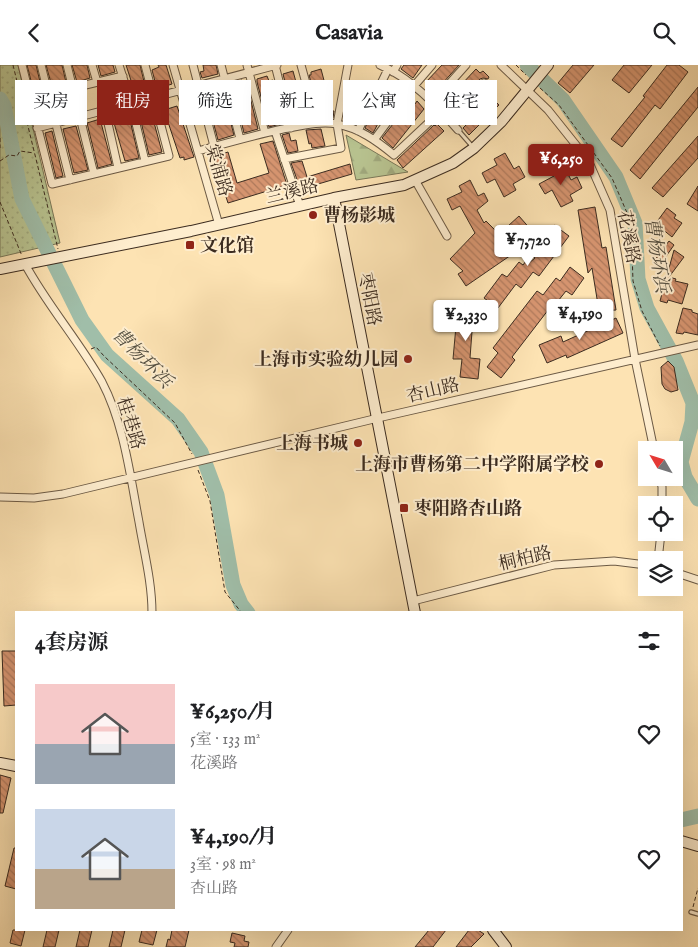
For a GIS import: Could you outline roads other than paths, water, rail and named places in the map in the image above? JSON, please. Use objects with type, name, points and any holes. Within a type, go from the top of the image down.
[{"type":"street","points":[[22,65],[52,185],[169,156],[161,125]]},
{"type":"street","points":[[41,65],[45,80]]},
{"type":"street","points":[[67,65],[71,80]]},
{"type":"street","points":[[87,85],[97,82],[92,65]]},
{"type":"street","points":[[119,65],[124,80]]},
{"type":"street","points":[[145,65],[149,80]]},
{"type":"street","name":"棠浦路","points":[[173,65],[179,86]]},
{"type":"street","points":[[193,65],[198,80]]},
{"type":"street","points":[[220,65],[240,139]]},
{"type":"street","points":[[217,80],[248,68],[276,65],[292,128]]},
{"type":"street","points":[[301,65],[305,80]]},
{"type":"street","points":[[284,159],[341,148],[337,124],[348,65]]},
{"type":"street","points":[[380,65],[393,69],[407,80]]},
{"type":"street","points":[[415,85],[432,65]]},
{"type":"street","points":[[453,80],[466,65]]},
{"type":"street","name":"花溪路","points":[[501,65],[531,87],[588,161],[610,209],[635,359],[652,441]]},
{"type":"street","name":"兰溪路","points":[[0,269],[219,225],[415,181],[453,163],[474,148],[501,122],[548,66]]},
{"type":"street","points":[[248,68],[265,133]]},
{"type":"street","points":[[358,131],[393,69]]},
{"type":"street","points":[[106,80],[123,76]]},
{"type":"street","points":[[415,87],[425,96]]},
{"type":"street","points":[[333,124],[358,131],[394,155],[426,125]]},
{"type":"street","points":[[37,128],[48,125]]},
{"type":"street","points":[[56,125],[70,180]]},
{"type":"street","points":[[82,125],[94,174]]},
{"type":"street","points":[[108,125],[118,168]]},
{"type":"street","points":[[136,125],[145,161]]},
{"type":"street","name":"棠浦路","points":[[190,125],[219,225]]},
{"type":"street","points":[[209,125],[214,146]]},
{"type":"street","points":[[198,151],[265,133],[306,125]]},
{"type":"street","points":[[374,140],[385,125]]},
{"type":"street","points":[[454,125],[458,130]]},
{"type":"street","points":[[275,131],[300,206]]},
{"type":"street","points":[[415,181],[447,237]]},
{"type":"street","name":"枣阳路","points":[[334,198],[416,611]]},
{"type":"street","name":"桂巷路","points":[[25,263],[37,286],[83,351],[102,383],[116,416],[131,479],[152,593],[152,611]]},
{"type":"street","name":"杏山路","points":[[131,479],[378,418],[698,345]]},
{"type":"street","points":[[0,497],[34,498],[63,494],[131,479]]},
{"type":"street","name":"桐柏路","points":[[413,601],[554,565],[614,561],[638,564]]},
{"type":"street","points":[[683,575],[698,580]]},
{"type":"street","points":[[0,763],[15,766]]},
{"type":"street","points":[[683,842],[698,846]]},
{"type":"street","points":[[276,947],[287,931]]},
{"type":"street","points":[[494,931],[506,947]]},
{"type":"lane","points":[[458,130],[474,148]]},
{"type":"lane","points":[[691,912],[698,914]]},
{"type":"waterway","name":"曹杨环浜","points":[[527,65],[563,100],[616,177],[635,223],[638,279],[647,308],[676,361],[693,403],[692,422],[681,462],[685,477],[698,499]]},
{"type":"waterway","name":"曹杨环浜","points":[[0,99],[4,106],[22,199],[82,320],[107,355],[178,419],[201,452],[217,495],[233,585],[241,604],[246,611]]},
{"type":"waterway","name":"曹杨环浜","points":[[683,820],[698,816]]},
{"type":"place","name":"曹杨影城","points":[[313,215]]},
{"type":"place","name":"文化馆","points":[[190,245]]},
{"type":"place","name":"上海市实验幼儿园","points":[[408,359]]},
{"type":"place","name":"上海书城","points":[[358,443]]},
{"type":"place","name":"上海市曹杨第二中学附属学校","points":[[599,464]]},
{"type":"place","name":"枣阳路杏山路","points":[[404,508]]}]
